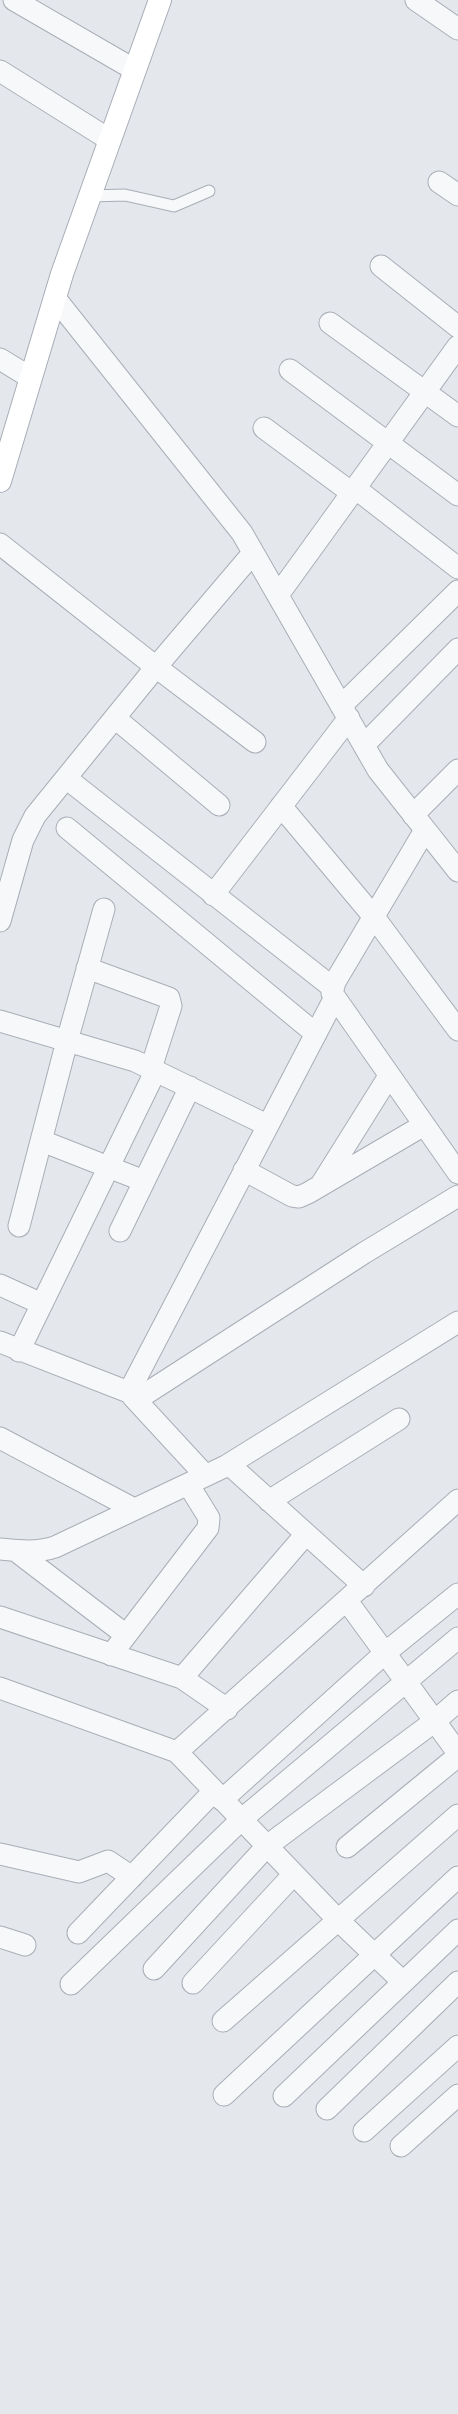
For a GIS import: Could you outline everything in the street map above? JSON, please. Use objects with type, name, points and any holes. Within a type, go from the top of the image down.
[{"type":"main road","points":[[0,481],[6,438],[31,378],[55,298],[135,70],[155,2]]},
{"type":"street","points":[[14,0],[135,70]]},
{"type":"street","points":[[416,0],[458,29]]},
{"type":"street","points":[[0,71],[110,140]]},
{"type":"street","points":[[439,182],[458,195]]},
{"type":"street","points":[[381,266],[458,327]]},
{"type":"street","points":[[55,298],[242,533],[378,770],[458,871]]},
{"type":"street","points":[[330,323],[458,416]]},
{"type":"street","points":[[278,595],[458,346]]},
{"type":"street","points":[[0,359],[31,378]]},
{"type":"street","points":[[290,370],[458,495]]},
{"type":"street","points":[[264,428],[458,568]]},
{"type":"street","points":[[0,544],[156,667],[255,742]]},
{"type":"street","points":[[0,922],[5,882],[28,827],[156,667],[253,553]]},
{"type":"street","points":[[213,895],[281,806],[345,712],[458,591]]},
{"type":"street","points":[[364,745],[458,649]]},
{"type":"street","points":[[115,718],[219,805]]},
{"type":"street","points":[[134,1397],[133,1383],[316,1034],[333,993],[374,916],[419,822],[458,770]]},
{"type":"street","points":[[66,778],[333,993],[389,1076],[458,1173]]},
{"type":"street","points":[[281,806],[374,916],[458,1030]]},
{"type":"street","points":[[67,828],[316,1034]]},
{"type":"street","points":[[19,1226],[42,1141],[66,1041],[104,908]]},
{"type":"street","points":[[19,1351],[109,1167],[154,1069],[171,1006],[169,998],[87,968]]},
{"type":"street","points":[[0,1021],[135,1061],[267,1125]]},
{"type":"street","points":[[320,1187],[389,1076]]},
{"type":"street","points":[[120,1231],[190,1087]]},
{"type":"street","points":[[244,1170],[292,1196],[304,1195],[320,1187],[424,1124]]},
{"type":"street","points":[[42,1141],[144,1181]]},
{"type":"street","points":[[134,1397],[458,1196]]},
{"type":"street","points":[[0,1285],[42,1304]]},
{"type":"street","points":[[8,1550],[43,1551],[55,1547],[226,1466],[458,1322]]},
{"type":"street","points":[[0,1342],[134,1397],[196,1479],[209,1518],[208,1528],[111,1654]]},
{"type":"street","points":[[269,1501],[399,1419]]},
{"type":"street","points":[[0,1438],[134,1509]]},
{"type":"street","points":[[226,1466],[232,1467],[364,1586]]},
{"type":"street","points":[[177,1752],[348,1601],[458,1500]]},
{"type":"street","points":[[182,1678],[306,1534]]},
{"type":"street","points":[[8,1550],[126,1635]]},
{"type":"street","points":[[78,1933],[132,1877],[218,1795],[385,1653],[458,1594]]},
{"type":"street","points":[[348,1601],[458,1753]]},
{"type":"street","points":[[0,1617],[182,1678],[227,1709]]},
{"type":"street","points":[[71,1984],[242,1819],[407,1683],[458,1638]]},
{"type":"street","points":[[0,1688],[177,1752],[338,1920],[403,1982]]},
{"type":"street","points":[[154,1969],[267,1846],[435,1721],[458,1701]]},
{"type":"street","points":[[347,1847],[458,1756]]},
{"type":"street","points":[[223,2021],[458,1814]]},
{"type":"street","points":[[0,1854],[79,1872],[108,1861],[132,1877]]},
{"type":"street","points":[[193,1983],[294,1874]]},
{"type":"street","points":[[224,2094],[458,1877]]},
{"type":"street","points":[[284,2096],[458,1930]]},
{"type":"street","points":[[0,1937],[25,1945]]},
{"type":"street","points":[[326,2109],[458,1982]]},
{"type":"street","points":[[364,2131],[458,2046]]},
{"type":"street","points":[[401,2146],[458,2095]]},
{"type":"lane","points":[[90,196],[125,195],[174,206],[209,191]]}]
